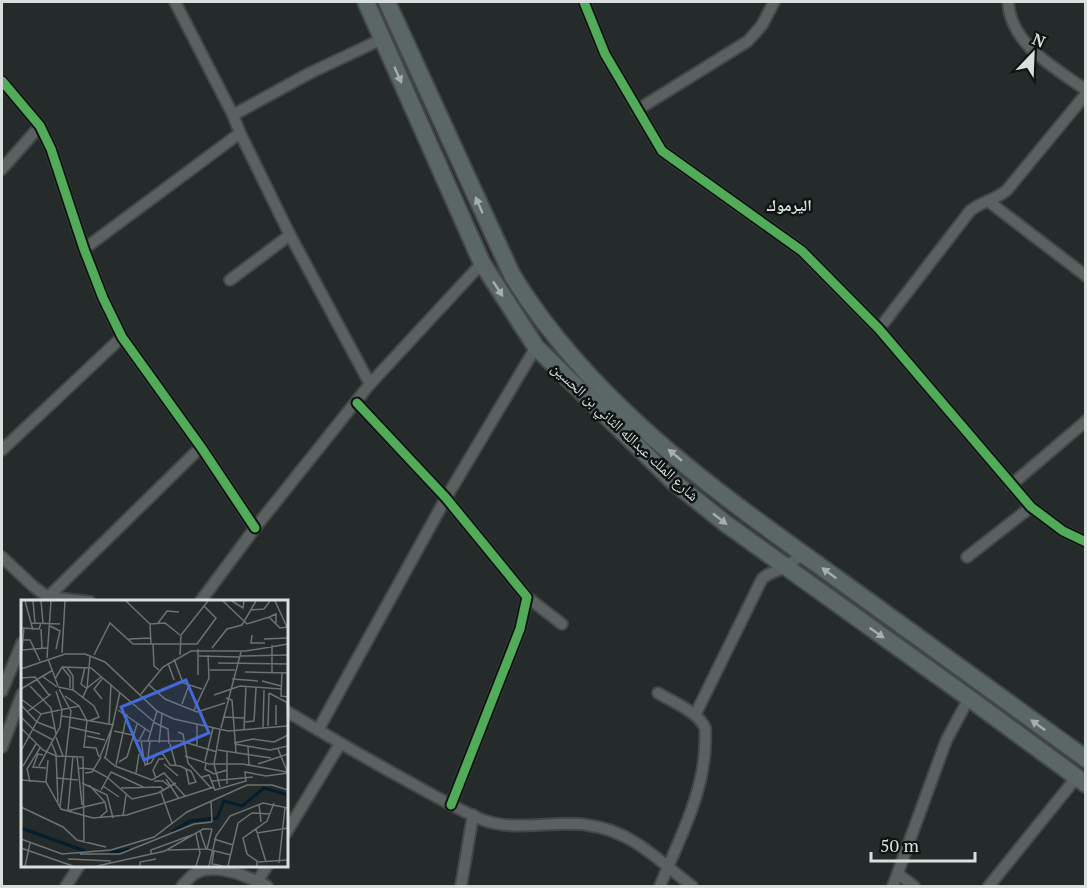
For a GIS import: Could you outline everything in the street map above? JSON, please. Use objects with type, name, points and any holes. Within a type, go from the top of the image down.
[{"type":"main road","name":"شارع الملك عبدالله الثاني بن الحسين","points":[[366,2],[482,263],[536,347],[674,482],[785,567],[1081,781]]},
{"type":"main road","name":"شارع الملك عبدالله الثاني بن الحسين","points":[[387,2],[498,247],[529,302],[557,340],[606,394],[631,418],[738,508],[1086,759]]},
{"type":"street","points":[[175,2],[233,115],[290,235],[370,384]]},
{"type":"street","points":[[584,2],[605,54],[662,151],[802,251],[879,329],[1031,507],[1063,531],[1086,542]]},
{"type":"street","points":[[637,110],[748,42],[762,25],[774,2]]},
{"type":"street","points":[[879,329],[970,211],[1002,195],[1007,190],[1086,92],[1027,46],[1014,23],[1008,2]]},
{"type":"street","points":[[233,115],[310,73],[382,39]]},
{"type":"street","points":[[2,81],[40,126],[51,148],[84,249],[103,298],[122,337],[201,447],[255,528]]},
{"type":"street","points":[[2,169],[40,126]]},
{"type":"street","points":[[84,249],[240,133]]},
{"type":"street","points":[[988,201],[1086,276]]},
{"type":"street","points":[[230,280],[290,235]]},
{"type":"street","points":[[201,600],[255,528],[370,384],[482,263]]},
{"type":"street","points":[[2,450],[122,337]]},
{"type":"street","points":[[318,730],[446,498],[536,347]]},
{"type":"street","points":[[357,403],[446,498],[528,597],[562,624]]},
{"type":"street","points":[[1011,485],[1086,421]]},
{"type":"street","points":[[46,599],[201,447]]},
{"type":"street","points":[[967,557],[1031,507]]},
{"type":"street","points":[[695,715],[731,645],[758,585],[767,575],[785,567],[803,554]]},
{"type":"street","points":[[2,557],[46,599],[66,600]]},
{"type":"street","points":[[452,805],[520,629],[528,597]]},
{"type":"street","points":[[2,691],[21,645]]},
{"type":"street","points":[[658,693],[695,715],[705,728],[703,765],[692,810],[660,886]]},
{"type":"street","points":[[2,747],[21,697]]},
{"type":"street","points":[[893,886],[946,741],[969,698]]},
{"type":"street","points":[[288,712],[340,744],[473,815],[495,824],[586,824],[606,828],[636,841],[692,886]]},
{"type":"street","points":[[288,830],[340,744]]},
{"type":"street","points":[[989,886],[1081,781]]},
{"type":"street","points":[[461,886],[473,815]]},
{"type":"street","points":[[66,886],[78,867]]},
{"type":"street","points":[[182,886],[195,873],[209,869],[224,870],[262,884],[267,867]]},
{"type":"street","points":[[898,874],[914,886]]},
{"type":"cycle path","points":[[584,2],[605,54],[662,151],[802,251],[879,329],[1031,507],[1063,531],[1086,542]]},
{"type":"cycle path","points":[[2,81],[40,126],[51,149],[84,249],[103,298],[122,337],[201,447],[255,528]]},
{"type":"cycle path","points":[[357,403],[446,498],[527,597],[520,629],[451,805]]},
{"type":"district","name":"اليرموك","points":[[789,205]]}]
